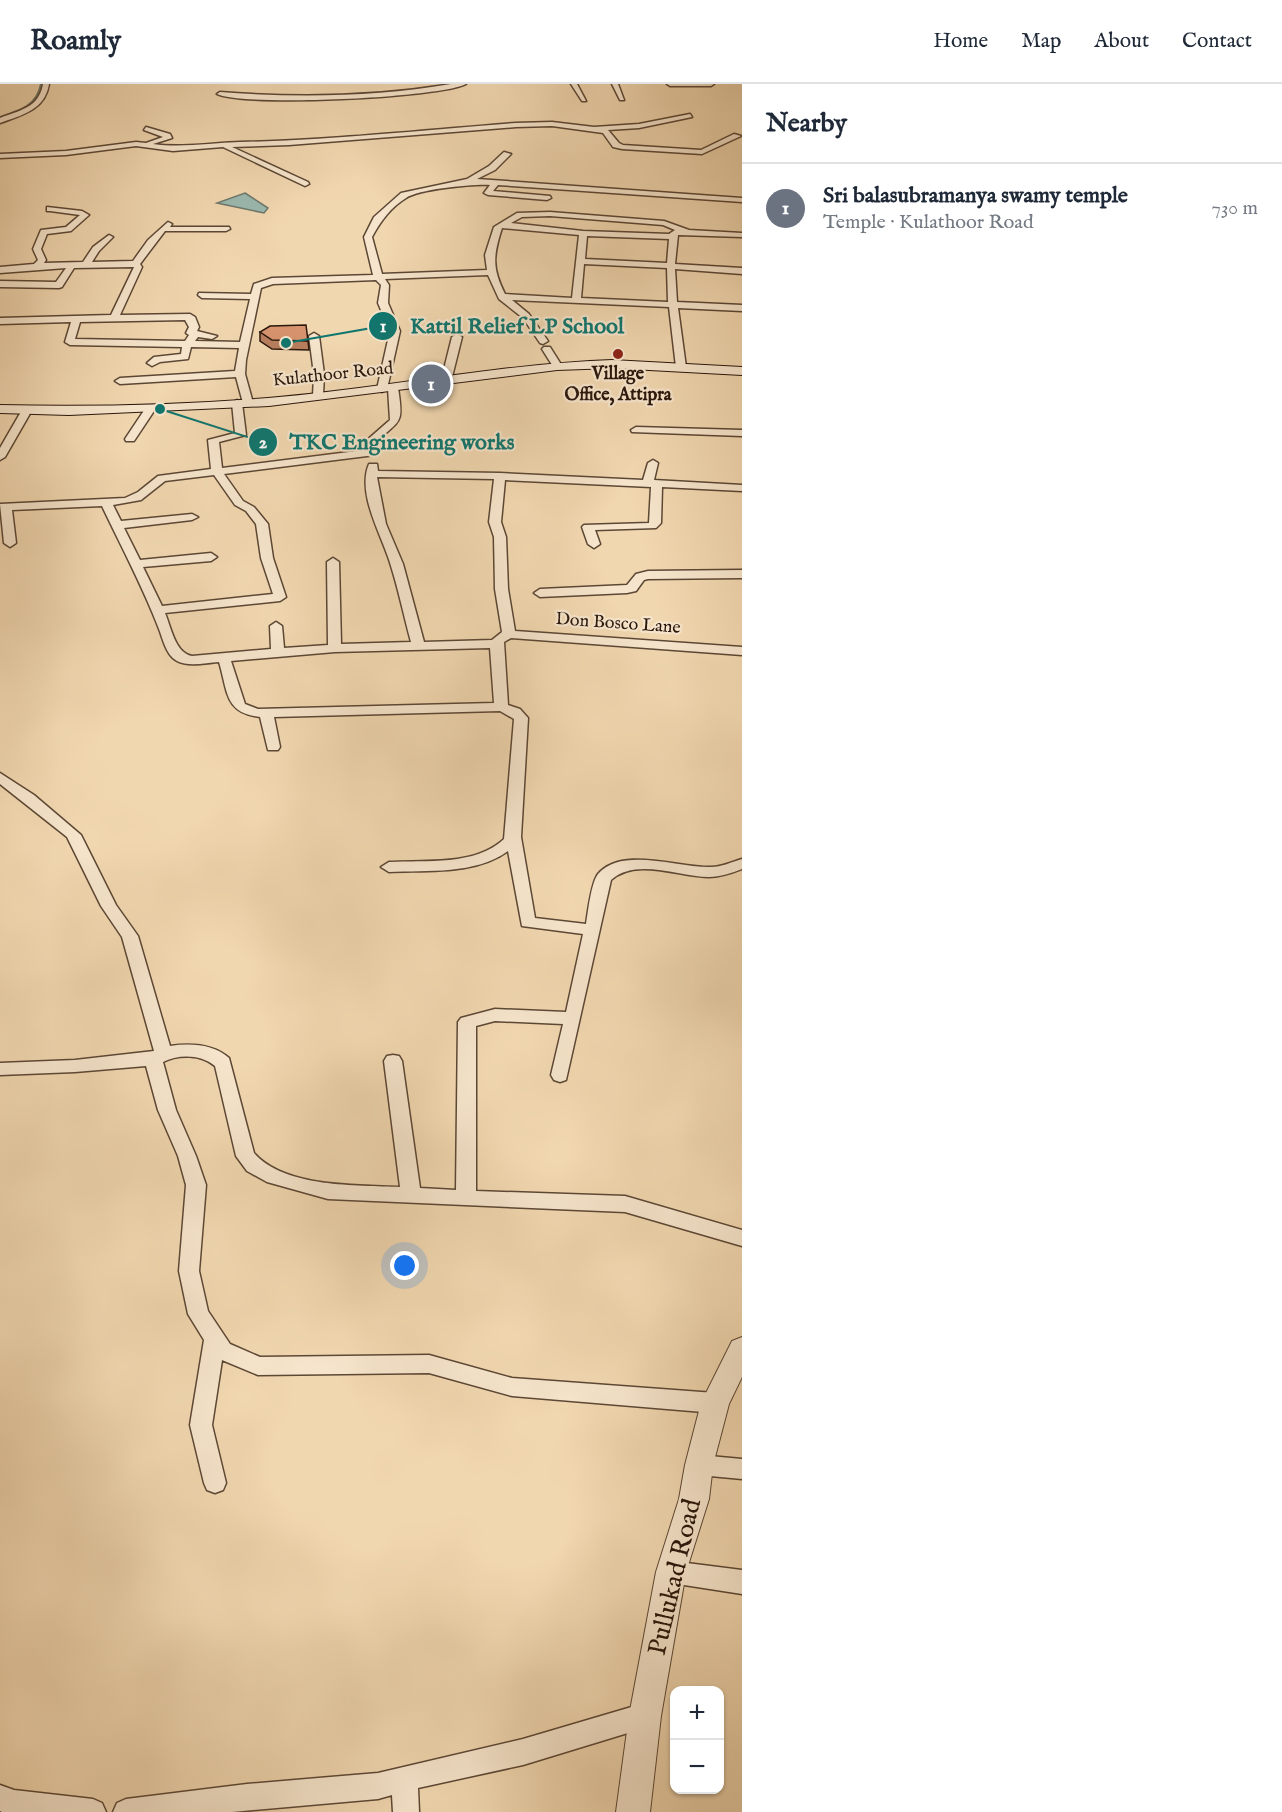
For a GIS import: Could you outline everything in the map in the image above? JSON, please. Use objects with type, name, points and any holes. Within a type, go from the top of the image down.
[{"type":"main road","name":"Kulathoor Road","points":[[0,409],[151,408],[242,403],[388,389],[557,366],[612,364],[742,371]]},
{"type":"street","points":[[0,121],[39,105],[45,96],[46,84]]},
{"type":"street","points":[[220,94],[276,99],[419,93],[464,84],[468,86],[460,88],[466,93]]},
{"type":"street","points":[[574,84],[584,100]]},
{"type":"street","points":[[615,84],[622,99]]},
{"type":"street","points":[[670,84],[711,84]]},
{"type":"street","points":[[525,116],[527,124]]},
{"type":"street","points":[[592,130],[639,126],[690,116]]},
{"type":"street","points":[[142,145],[173,149],[191,146],[289,143],[527,124],[552,124],[608,133],[616,145],[622,147],[702,152],[736,136]]},
{"type":"street","points":[[0,156],[66,153],[142,145],[168,138],[146,129]]},
{"type":"street","points":[[222,145],[305,184]]},
{"type":"street","points":[[469,181],[492,168],[507,154]]},
{"type":"street","points":[[418,645],[397,564],[380,524],[372,482],[374,463],[370,443],[396,419],[388,389],[395,331],[383,303],[385,285],[378,277],[368,237],[377,219],[404,195],[469,181],[742,200]]},
{"type":"street","points":[[496,182],[489,193],[547,202],[549,186]]},
{"type":"street","points":[[37,266],[42,260],[37,249],[44,232],[68,229],[85,216],[82,213],[50,209]]},
{"type":"street","points":[[557,366],[526,315],[502,297],[492,272],[489,255],[498,227],[520,215],[550,214],[664,223],[686,231]]},
{"type":"street","points":[[503,225],[583,233],[672,237]]},
{"type":"street","points":[[114,318],[138,267],[136,264],[151,242],[166,227],[226,229]]},
{"type":"street","points":[[681,367],[673,305],[672,237],[677,232],[686,231],[742,235]]},
{"type":"street","points":[[576,300],[583,233]]},
{"type":"street","points":[[86,266],[96,249],[110,237]]},
{"type":"street","points":[[580,261],[742,271]]},
{"type":"street","points":[[0,270],[37,266],[136,264]]},
{"type":"street","points":[[0,284],[59,285],[72,266]]},
{"type":"street","points":[[158,610],[280,597],[267,558],[262,524],[250,509],[239,503],[217,471],[213,440],[241,435],[240,374],[257,286],[272,281],[492,272]]},
{"type":"street","points":[[202,295],[256,297]]},
{"type":"street","points":[[502,297],[742,308]]},
{"type":"street","points":[[0,321],[190,317],[190,322],[194,327],[191,333],[245,341]]},
{"type":"street","points":[[76,320],[70,342],[72,347],[187,345],[245,341]]},
{"type":"street","points":[[152,363],[157,359],[185,357],[187,345],[195,334]]},
{"type":"street","points":[[314,336],[319,374],[318,396]]},
{"type":"street","points":[[446,381],[457,337]]},
{"type":"street","points":[[120,381],[240,374]]},
{"type":"street","points":[[130,439],[151,408]]},
{"type":"street","points":[[0,457],[27,410]]},
{"type":"street","points":[[636,430],[742,433]]},
{"type":"street","points":[[10,543],[3,507],[129,502],[162,478],[371,453]]},
{"type":"street","points":[[594,544],[588,527],[652,526],[656,510],[653,463]]},
{"type":"street","points":[[372,474],[500,476],[742,488]]},
{"type":"street","points":[[500,476],[495,522],[498,527],[503,561],[501,583],[509,634],[499,639],[496,644],[501,707]]},
{"type":"street","points":[[47,490],[47,505]]},
{"type":"street","points":[[106,502],[158,610],[174,651],[181,658],[192,660],[224,658],[336,648],[496,644]]},
{"type":"street","points":[[117,525],[192,517]]},
{"type":"street","points":[[136,564],[211,557]]},
{"type":"street","points":[[333,562],[336,648]]},
{"type":"street","points":[[540,593],[627,589],[632,588],[640,577],[648,575],[742,574]]},
{"type":"street","points":[[276,626],[278,653]]},
{"type":"street","name":"Don Bosco Lane","points":[[509,634],[742,651]]},
{"type":"street","points":[[224,658],[239,706],[245,710],[267,712],[501,707],[515,712],[521,718],[513,837],[528,922],[592,930]]},
{"type":"street","points":[[267,712],[273,747]]},
{"type":"street","points":[[0,777],[30,798],[73,835],[109,906],[130,936],[158,1056],[167,1110],[187,1156],[196,1185],[189,1271],[198,1314],[223,1350],[258,1366],[429,1364],[512,1387],[715,1403]]},
{"type":"street","points":[[389,867],[472,862],[501,850],[513,837]]},
{"type":"street","points":[[560,1075],[604,878],[615,867],[636,865],[710,872],[742,864]]},
{"type":"street","points":[[466,1198],[467,1022],[495,1015],[572,1018]]},
{"type":"street","points":[[0,1069],[75,1066],[204,1051],[218,1057],[223,1063],[245,1156],[254,1166],[274,1177],[328,1191],[625,1204],[742,1238]]},
{"type":"street","points":[[393,1061],[411,1196]]},
{"type":"street","points":[[215,1339],[201,1425],[215,1483]]},
{"type":"street","name":"Pullukad Road","points":[[633,1812],[645,1716],[671,1572],[694,1499],[699,1465],[715,1403],[742,1349]]},
{"type":"street","points":[[699,1465],[742,1469]]},
{"type":"street","points":[[671,1572],[742,1582]]},
{"type":"street","points":[[126,1812],[248,1797],[378,1786],[523,1752],[645,1716]]},
{"type":"street","points":[[405,1779],[406,1812]]},
{"type":"street","points":[[9,1804],[93,1812]]},
{"type":"water","points":[[245,193],[268,208],[264,213],[217,203]]},
{"type":"building","points":[[306,325],[308,341],[272,340],[260,332],[270,326]]},
{"type":"waterway","points":[[0,117],[20,110],[31,103],[36,98],[41,84]]},
{"type":"place","name":"Kattil Relief LP School","points":[[286,343]]},
{"type":"place","name":"Village Office, Attipra","points":[[618,354]]},
{"type":"place","name":"Sri balasubramanya swamy temple","points":[[431,384]]},
{"type":"place","name":"TKC Engineering works","points":[[160,409]]}]
